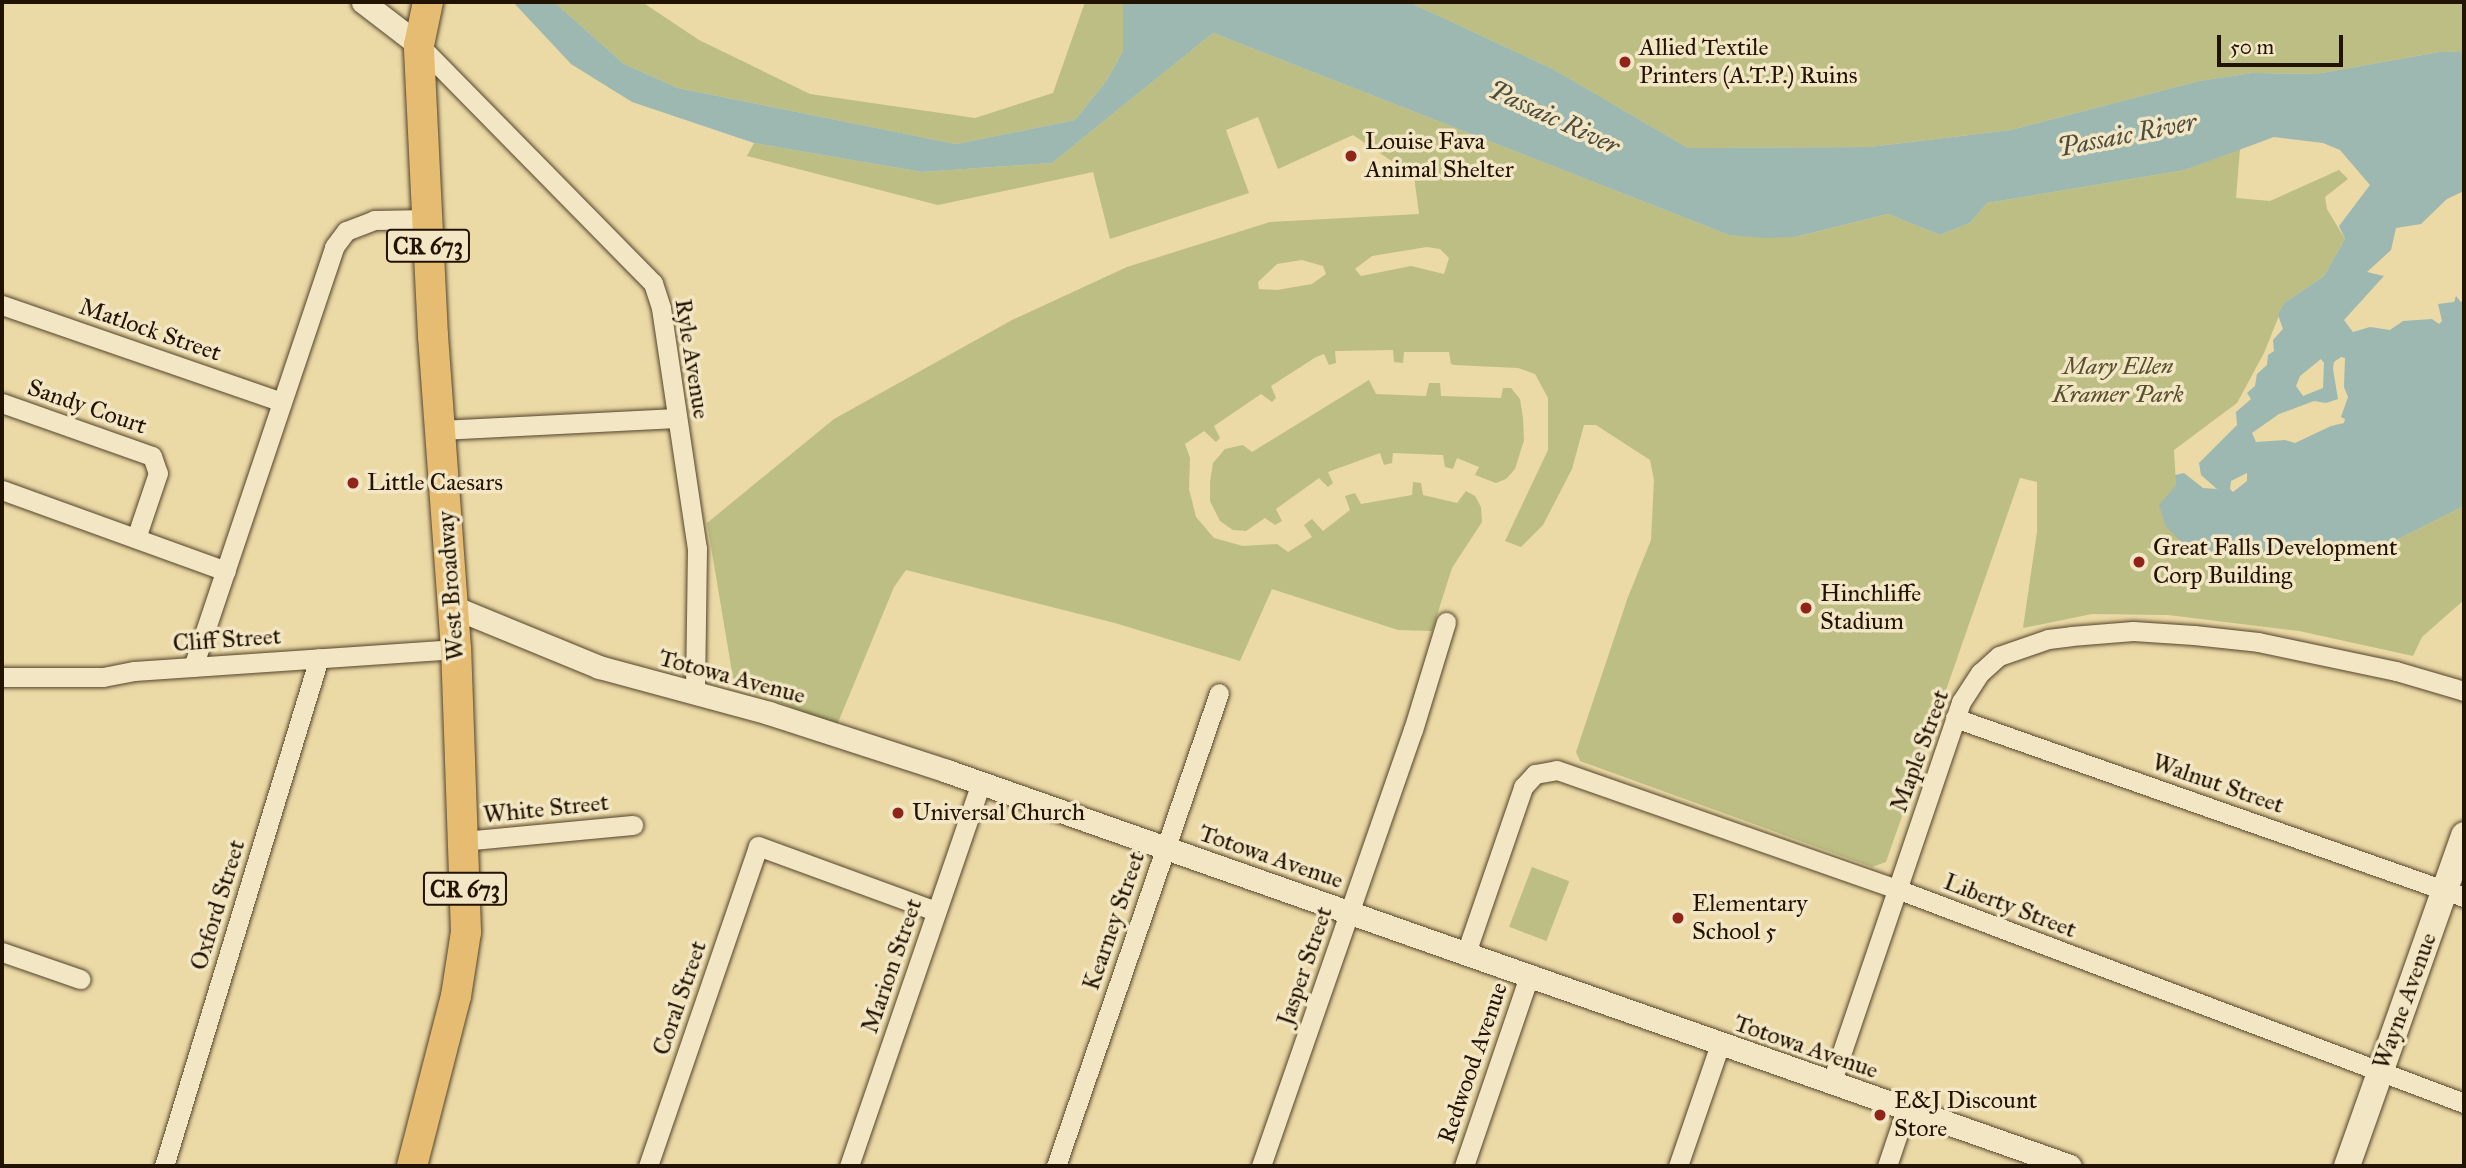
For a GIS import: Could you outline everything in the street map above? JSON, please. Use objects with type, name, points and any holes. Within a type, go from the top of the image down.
[{"type":"main road","name":"West Broadway","points":[[412,1166],[456,996],[466,932],[456,649],[427,219],[419,45],[428,2]]},
{"type":"main road","name":"Wayne Avenue","points":[[2347,1166],[2380,1072],[2454,894],[2464,835]]},
{"type":"street","points":[[363,2],[419,45]]},
{"type":"street","name":"Ryle Avenue","points":[[419,45],[653,283],[660,308],[697,548],[695,693]]},
{"type":"street","points":[[193,667],[334,247],[340,237],[355,226],[374,220],[427,219]]},
{"type":"street","name":"Matlock Street","points":[[2,305],[282,402]]},
{"type":"street","name":"Sandy Court","points":[[2,403],[152,456],[158,473],[136,538]]},
{"type":"street","points":[[440,430],[677,418]]},
{"type":"street","points":[[2,490],[226,571]]},
{"type":"street","name":"Totowa Avenue","points":[[453,607],[599,667],[769,713],[981,783],[2070,1166]]},
{"type":"street","name":"Jasper Street","points":[[1261,1166],[1413,730],[1446,622]]},
{"type":"street","name":"Maple Street","points":[[1831,1084],[1955,718],[1970,685],[1999,656],[2048,639],[2133,631],[2258,642],[2396,671],[2464,691]]},
{"type":"street","name":"Cliff Street","points":[[2,677],[94,677],[193,667],[456,649]]},
{"type":"street","name":"Oxford Street","points":[[164,1166],[319,658]]},
{"type":"street","name":"Kearney Street","points":[[1056,1166],[1219,693]]},
{"type":"street","name":"Walnut Street","points":[[1955,718],[2454,894]]},
{"type":"street","name":"Liberty Street","points":[[1466,953],[1523,788],[1535,774],[1557,770],[1897,889],[2464,1103]]},
{"type":"street","name":"Marion Street","points":[[849,1166],[981,783]]},
{"type":"street","name":"White Street","points":[[463,842],[633,825]]},
{"type":"street","name":"Coral Street","points":[[648,1166],[758,846],[936,911]]},
{"type":"street","points":[[2,952],[80,979]]},
{"type":"street","name":"Redwood Avenue","points":[[1464,1166],[1529,976]]},
{"type":"street","points":[[1678,1166],[1720,1044]]},
{"type":"street","points":[[1887,1166],[1906,1110]]},
{"type":"green space","points":[[554,2],[642,2],[699,40],[810,94],[975,118],[1053,93],[1085,2],[1123,2],[1123,51],[1107,80],[1075,120],[956,144],[678,88],[624,64]]},
{"type":"green space","points":[[1409,2],[2464,2],[2464,51],[2439,52],[2316,74],[2252,73],[2199,81],[2011,130],[1869,147],[1688,148],[1553,69]]},
{"type":"green space","name":"Mary Ellen Kramer Park","points":[[1213,33],[1729,235],[1795,237],[1888,214],[1940,235],[1970,223],[1987,203],[2185,170],[2240,149],[2236,198],[2270,201],[2339,170],[2348,179],[2325,197],[2327,209],[2345,239],[2324,276],[2284,303],[2264,353],[2237,403],[2174,450],[2176,485],[2197,556],[2364,556],[2464,506],[2464,600],[2422,637],[2413,656],[2299,631],[2168,615],[2092,614],[2023,628],[2037,532],[2037,482],[2020,478],[1886,862],[1872,867],[1580,761],[1576,752],[1628,597],[1651,540],[1654,480],[1650,460],[1596,425],[1584,425],[1572,469],[1543,525],[1521,547],[1505,541],[1548,450],[1548,398],[1535,374],[1518,368],[1451,364],[1449,352],[1404,352],[1403,363],[1394,362],[1393,350],[1335,351],[1336,363],[1329,365],[1324,354],[1316,357],[1271,386],[1276,398],[1272,402],[1261,394],[1214,426],[1220,438],[1216,442],[1204,431],[1185,444],[1190,458],[1189,489],[1196,517],[1214,538],[1243,546],[1277,544],[1288,552],[1312,537],[1304,525],[1312,519],[1323,531],[1350,510],[1345,496],[1355,493],[1361,504],[1412,495],[1413,482],[1421,483],[1423,495],[1457,503],[1466,491],[1475,496],[1481,507],[1482,522],[1452,568],[1432,631],[1398,630],[1272,589],[1240,661],[1115,623],[906,570],[894,587],[837,725],[753,692],[733,678],[707,523],[834,419],[1012,320],[1127,267],[1270,222],[1419,214],[1414,176],[1353,135],[1278,169],[1258,117],[1226,130],[1249,193],[1110,239],[1093,172],[938,205],[747,156],[754,143],[922,172],[1052,163]],"holes":[[[1427,247],[1440,249],[1449,258],[1444,274],[1411,266],[1361,276],[1355,269],[1372,256]],[[1302,260],[1323,266],[1326,274],[1312,284],[1277,290],[1259,289],[1258,282],[1277,264]]]},
{"type":"green space","points":[[1369,380],[1376,394],[1426,396],[1429,383],[1440,383],[1441,396],[1501,398],[1503,388],[1511,388],[1520,399],[1523,418],[1524,440],[1515,469],[1506,479],[1496,483],[1475,475],[1479,467],[1457,458],[1453,469],[1445,467],[1443,455],[1393,453],[1392,463],[1384,465],[1380,453],[1328,472],[1333,483],[1328,487],[1319,478],[1276,509],[1282,521],[1275,525],[1265,518],[1246,531],[1233,530],[1220,521],[1210,501],[1210,482],[1213,463],[1225,449],[1243,445],[1252,452]]},
{"type":"green space","points":[[1532,867],[1569,881],[1546,941],[1509,927]]},
{"type":"water","name":"Passaic River","points":[[513,2],[554,2],[624,64],[678,88],[956,144],[1075,120],[1107,80],[1123,51],[1123,2],[1409,2],[1553,69],[1688,148],[1869,147],[2011,130],[2199,81],[2252,73],[2316,74],[2439,52],[2464,51],[2464,191],[2447,199],[2421,224],[2396,228],[2391,250],[2367,272],[2384,276],[2344,320],[2353,332],[2370,327],[2390,330],[2403,321],[2432,319],[2439,324],[2442,321],[2438,304],[2454,302],[2456,296],[2461,302],[2464,300],[2464,506],[2364,556],[2196,556],[2166,527],[2159,505],[2176,485],[2175,475],[2184,473],[2203,488],[2217,489],[2201,475],[2199,463],[2237,425],[2236,412],[2251,399],[2247,393],[2255,386],[2257,374],[2267,365],[2268,355],[2274,351],[2273,340],[2283,329],[2278,315],[2284,303],[2324,276],[2345,239],[2339,226],[2370,185],[2340,150],[2323,143],[2274,137],[2185,170],[1987,203],[1970,223],[1940,235],[1888,214],[1795,237],[1765,238],[1729,235],[1213,33],[1052,163],[922,172],[754,143],[632,102],[571,64]],"holes":[[[2341,357],[2345,358],[2344,387],[2348,397],[2341,417],[2345,419],[2344,423],[2331,426],[2295,443],[2285,440],[2256,442],[2252,433],[2279,414],[2314,401],[2326,403],[2338,399],[2334,362]],[[2321,359],[2324,363],[2323,388],[2303,396],[2296,386],[2300,376]],[[2247,473],[2247,481],[2233,492],[2230,489],[2231,481]]]},
{"type":"place","name":"Allied Textile Printers (A.T.P.) Ruins","points":[[1625,62]]},
{"type":"place","name":"Louise Fava Animal Shelter","points":[[1351,156]]},
{"type":"place","name":"Little Caesars","points":[[353,483]]},
{"type":"place","name":"Great Falls Development Corp Building","points":[[2139,562]]},
{"type":"place","name":"Hinchliffe Stadium","points":[[1806,608]]},
{"type":"place","name":"Universal Church","points":[[898,813]]},
{"type":"place","name":"Elementary School 5","points":[[1678,918]]},
{"type":"place","name":"E&J Discount Store","points":[[1880,1115]]}]
